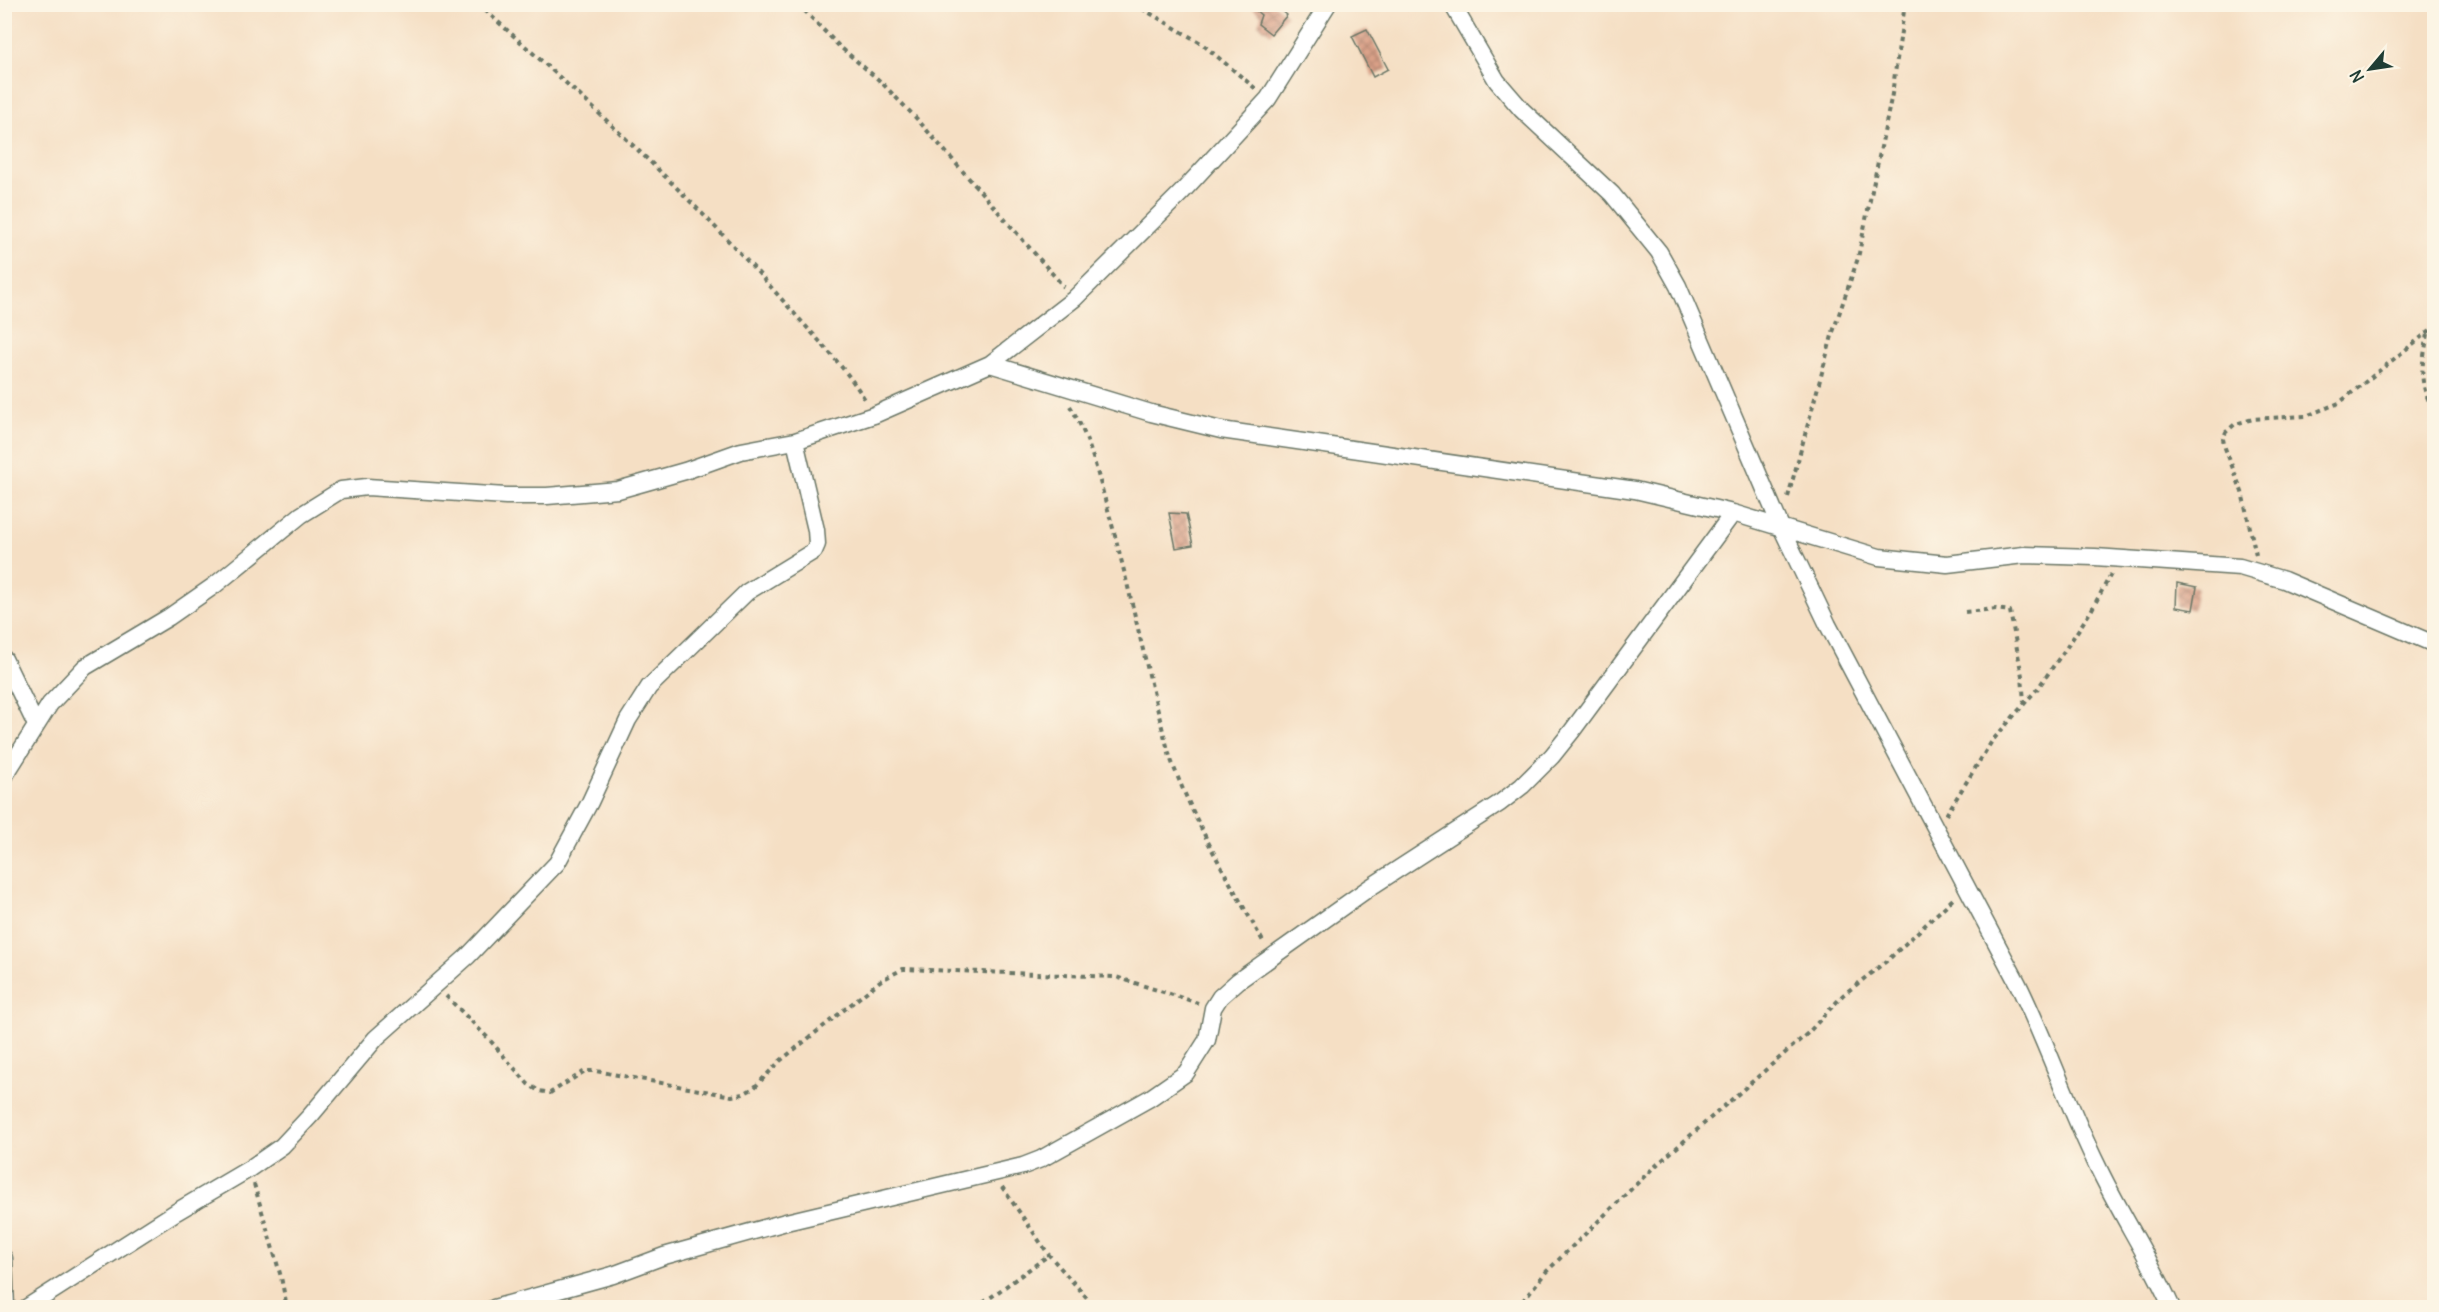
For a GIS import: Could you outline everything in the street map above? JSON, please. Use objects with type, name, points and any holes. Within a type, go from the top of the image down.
[{"type":"street","points":[[4,777],[36,725],[57,697],[85,667],[178,611],[239,566],[301,514],[341,490],[367,487],[526,496],[618,490],[676,474],[741,451],[795,441],[874,415],[990,364],[1074,299],[1181,193],[1268,99],[1328,4]]},
{"type":"street","points":[[1452,4],[1497,81],[1522,110],[1612,194],[1659,252],[1678,286],[1781,527],[1828,625],[2033,1015],[2097,1165],[2139,1240],[2172,1308]]},
{"type":"street","points":[[990,364],[1151,413],[1221,430],[1635,490],[1733,513],[1879,557],[1947,564],[2024,555],[2119,558],[2240,567],[2284,580],[2434,644]]},
{"type":"street","points":[[26,1308],[282,1146],[376,1038],[468,956],[556,863],[590,802],[628,720],[649,687],[747,592],[814,551],[817,544],[816,530],[795,441]]},
{"type":"street","points":[[494,1308],[613,1275],[664,1256],[786,1222],[993,1173],[1041,1159],[1150,1098],[1186,1072],[1207,1040],[1213,1008],[1220,997],[1369,888],[1500,803],[1522,786],[1552,756],[1733,513]]},
{"type":"street","points":[[4,659],[36,725]]},
{"type":"street","points":[[4,1258],[6,1308]]},
{"type":"path","points":[[478,4],[594,107],[744,256],[850,375],[874,415]]},
{"type":"path","points":[[1134,4],[1201,43],[1268,99]]},
{"type":"path","points":[[1781,527],[1799,451],[1808,430],[1833,332],[1858,258],[1873,177],[1888,115],[1905,4]]},
{"type":"path","points":[[799,5],[917,119],[1074,299]]},
{"type":"path","points":[[2260,573],[2242,492],[2225,448],[2223,439],[2226,432],[2235,424],[2253,419],[2306,416],[2339,403],[2434,327]]},
{"type":"path","points":[[2428,334],[2421,375],[2428,401],[2434,411]]},
{"type":"path","points":[[1058,386],[1081,424],[1094,458],[1115,529],[1155,704],[1179,781],[1272,957]]},
{"type":"path","points":[[1936,831],[1992,741],[2044,679],[2091,611],[2119,558]]},
{"type":"path","points":[[1965,612],[1996,609],[2010,611],[2022,676],[2024,703]]},
{"type":"path","points":[[1517,1308],[1546,1272],[1652,1169],[1808,1032],[1844,995],[1888,960],[1966,887]]},
{"type":"path","points":[[435,985],[488,1038],[528,1084],[545,1093],[550,1093],[585,1071],[596,1071],[732,1096],[743,1094],[754,1088],[780,1061],[880,981],[903,969],[1116,977],[1213,1008]]},
{"type":"path","points":[[249,1169],[281,1277],[287,1308]]},
{"type":"path","points":[[993,1173],[1049,1255],[1096,1308]]},
{"type":"path","points":[[976,1308],[1049,1255]]},
{"type":"building","points":[[1248,4],[1274,4],[1287,15],[1271,34],[1258,24],[1261,15]]},
{"type":"building","points":[[1367,29],[1388,69],[1373,77],[1352,36]]},
{"type":"building","points":[[1169,513],[1186,514],[1193,545],[1176,548]]},
{"type":"building","points":[[2177,583],[2197,587],[2193,610],[2176,607]]}]
